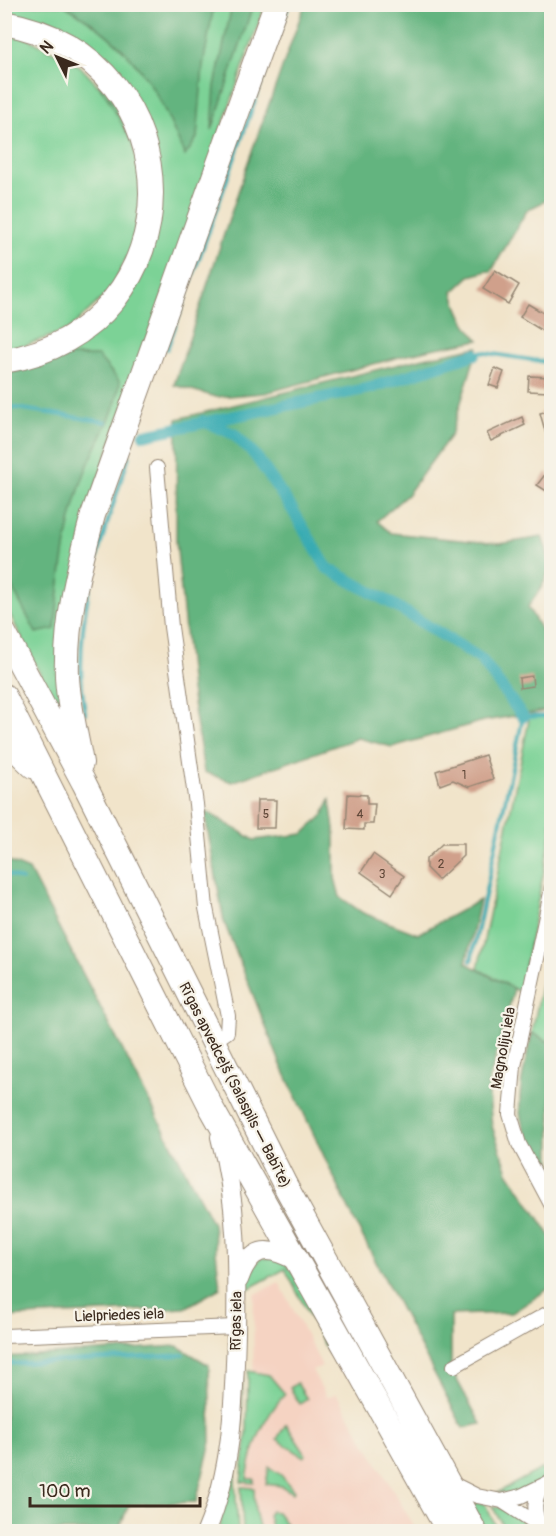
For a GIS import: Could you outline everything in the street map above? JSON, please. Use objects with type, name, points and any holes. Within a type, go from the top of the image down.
[{"type":"highway","points":[[84,783],[67,677],[70,621],[79,566],[93,515],[276,4]]},
{"type":"highway","points":[[4,23],[56,39],[77,51],[111,81],[136,122],[146,147],[152,189],[150,220],[140,255],[123,287],[109,304],[91,323],[59,344],[26,357],[4,361]]},
{"type":"highway","name":"Rīgas apvedceļš (Salaspils — Babīte)","points":[[4,633],[84,783],[285,1185],[475,1532]]},
{"type":"highway","name":"Rīgas apvedceļš (Salaspils — Babīte)","points":[[4,696],[212,1109],[449,1532]]},
{"type":"highway","points":[[4,738],[48,780]]},
{"type":"main road","name":"Rīgas iela","points":[[206,1532],[215,1511],[229,1456],[237,1287],[235,1208],[231,1176],[212,1109]]},
{"type":"main road","points":[[237,1287],[244,1265],[255,1254],[274,1250],[296,1261]]},
{"type":"street","points":[[157,468],[171,627],[196,804],[206,908],[228,1016],[227,1032],[214,1041]]},
{"type":"street","name":"Magnoliju iela","points":[[552,888],[514,1066],[510,1114],[519,1144],[552,1206]]},
{"type":"street","points":[[454,1366],[552,1311]]},
{"type":"street","name":"Lielpriedes iela","points":[[4,1336],[236,1327]]},
{"type":"street","points":[[447,1480],[477,1496],[502,1501],[541,1528]]},
{"type":"street","points":[[502,1501],[521,1496],[547,1483]]},
{"type":"street","points":[[541,1528],[534,1510],[536,1497],[547,1483]]},
{"type":"shaded area","points":[[279,1282],[322,1366],[312,1370],[327,1398],[336,1393],[417,1531],[246,1532],[245,1463],[253,1424],[254,1295]]},
{"type":"green space","points":[[305,4],[551,5],[551,198],[527,210],[491,272],[470,276],[453,292],[463,318],[479,340],[426,350],[265,393],[216,397],[174,385],[247,165]]},
{"type":"green space","points":[[5,5],[265,5],[91,500],[60,706],[56,705],[5,605],[5,369],[44,360],[74,346],[104,324],[130,293],[160,193],[76,41],[43,23],[5,13]]},
{"type":"green space","points":[[64,5],[214,5],[203,65],[197,138],[185,156],[160,101],[132,60],[105,34]]},
{"type":"green space","points":[[232,5],[253,5],[212,130],[215,86]]},
{"type":"green space","points":[[4,31],[19,34],[80,66],[124,114],[142,177],[135,240],[111,290],[68,330],[4,353]]},
{"type":"green space","points":[[478,347],[451,435],[407,495],[377,521],[391,533],[500,544],[542,537],[549,567],[544,582],[528,607],[549,644],[551,643],[551,710],[484,721],[392,747],[358,738],[232,782],[204,772],[191,690],[176,541],[177,419],[424,358]]},
{"type":"green space","points":[[70,356],[98,356],[120,382],[110,419],[84,475],[68,532],[55,629],[36,633],[5,574],[5,374]]},
{"type":"green space","points":[[530,715],[551,715],[551,835],[520,992],[478,969]]},
{"type":"green space","points":[[330,800],[335,836],[335,878],[340,897],[363,913],[418,934],[480,900],[466,963],[514,989],[488,1085],[492,1126],[508,1172],[552,1238],[551,1287],[512,1313],[451,1315],[451,1369],[481,1424],[463,1428],[355,1222],[281,1065],[224,922],[204,810],[254,840],[303,834],[323,815]]},
{"type":"green space","points":[[5,860],[29,870],[213,1224],[220,1288],[185,1308],[5,1317]]},
{"type":"green space","points":[[551,936],[551,1043],[532,1033]]},
{"type":"green space","points":[[532,1033],[551,1043],[551,1185],[528,1139],[520,1112],[522,1083]]},
{"type":"green space","points":[[260,1258],[278,1259],[295,1276],[310,1302],[329,1354],[285,1269],[244,1291],[244,1281]]},
{"type":"green space","points":[[177,1346],[209,1365],[211,1442],[196,1502],[129,1505],[118,1531],[5,1531],[5,1357]]},
{"type":"green space","points":[[248,1371],[269,1375],[285,1394],[270,1413],[255,1444],[247,1479],[254,1479],[254,1483],[241,1482],[247,1432]]},
{"type":"green space","points":[[243,1374],[242,1424],[235,1478],[238,1531],[221,1531],[221,1516],[230,1491],[236,1462]]},
{"type":"green space","points":[[297,1383],[307,1399],[300,1404],[290,1388]]},
{"type":"green space","points":[[286,1424],[306,1455],[304,1457],[277,1439]]},
{"type":"green space","points":[[269,1467],[281,1475],[294,1491],[293,1493],[281,1486],[266,1484]]},
{"type":"green space","points":[[541,1469],[546,1470],[549,1477],[516,1494],[497,1493]]},
{"type":"green space","points":[[241,1487],[254,1488],[255,1511],[260,1531],[243,1531]]},
{"type":"green space","points":[[551,1489],[551,1531],[540,1513],[545,1492]]},
{"type":"green space","points":[[477,1502],[485,1504],[498,1531],[486,1531],[472,1507]]},
{"type":"green space","points":[[492,1506],[505,1509],[536,1531],[506,1531]]},
{"type":"green space","points":[[271,1511],[277,1512],[286,1524],[272,1531],[268,1515]]},
{"type":"building","points":[[495,270],[519,285],[508,304],[483,289]]},
{"type":"building","points":[[528,304],[552,318],[552,337],[520,317]]},
{"type":"building","points":[[495,368],[504,372],[498,388],[489,385]]},
{"type":"building","points":[[529,376],[550,377],[549,392],[528,391]]},
{"type":"building","points":[[552,410],[552,444],[549,445],[540,413]]},
{"type":"building","points":[[522,417],[525,425],[491,441],[487,433]]},
{"type":"building","points":[[547,472],[552,482],[548,492],[537,485]]},
{"type":"building","points":[[532,676],[533,686],[520,688],[519,678]]},
{"type":"building","points":[[485,755],[493,779],[469,787],[453,780],[440,785],[436,771]]},
{"type":"building","points":[[348,794],[367,795],[367,804],[375,804],[373,824],[364,824],[364,830],[346,829]]},
{"type":"building","points":[[257,800],[276,800],[275,828],[256,828]]},
{"type":"building","points":[[442,844],[463,844],[463,856],[438,880],[426,868],[426,859]]},
{"type":"building","points":[[373,854],[404,876],[392,894],[361,872]]},
{"type":"waterway","points":[[167,349],[289,4]]},
{"type":"waterway","points":[[475,354],[480,352],[552,363]]},
{"type":"waterway","points":[[144,435],[370,388],[475,354]]},
{"type":"waterway","points":[[4,406],[106,422]]},
{"type":"waterway","points":[[203,421],[234,434],[255,455],[292,509],[327,568],[389,602],[481,659],[523,717]]},
{"type":"waterway","points":[[85,713],[81,679],[85,614],[99,551],[129,456]]},
{"type":"waterway","points":[[471,961],[523,717],[552,716]]},
{"type":"waterway","points":[[4,873],[22,880]]},
{"type":"waterway","points":[[4,1364],[183,1355]]}]
